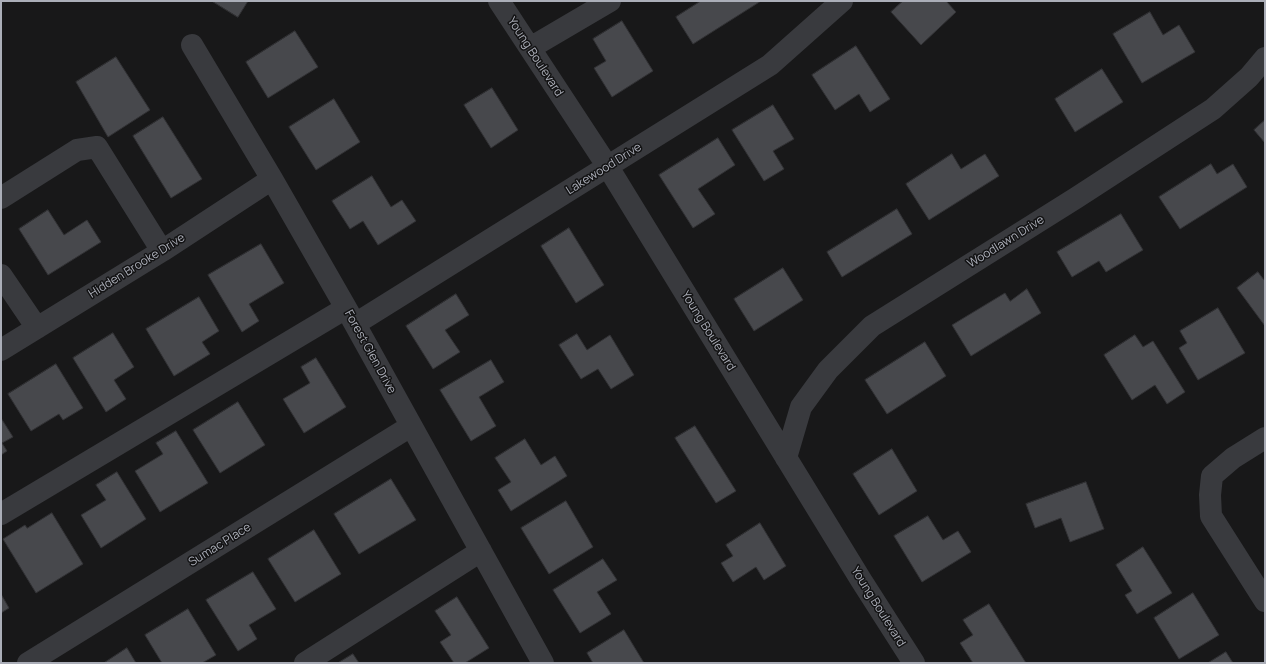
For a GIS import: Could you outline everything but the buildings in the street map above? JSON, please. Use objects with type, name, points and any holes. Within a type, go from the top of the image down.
[{"type":"street","name":"Young Boulevard","points":[[499,1],[608,167],[786,458],[914,663]]},
{"type":"street","points":[[530,48],[610,1]]},
{"type":"street","name":"Lakewood Drive","points":[[1,514],[351,316],[608,167],[770,65],[842,1]]},
{"type":"street","name":"Forest Glen Drive","points":[[192,45],[351,316],[543,663]]},
{"type":"street","name":"Woodlawn Drive","points":[[786,458],[801,407],[828,370],[872,326],[1076,198],[1213,109],[1249,77],[1265,58]]},
{"type":"street","points":[[1,198],[77,150],[97,147],[162,251]]},
{"type":"street","name":"Hidden Brooke Drive","points":[[1,350],[162,251],[272,179]]},
{"type":"street","points":[[1,275],[37,328]]},
{"type":"street","name":"Sumac Place","points":[[28,663],[297,498],[411,426]]},
{"type":"street","points":[[1265,438],[1233,458],[1212,476],[1210,495],[1211,516],[1265,601]]},
{"type":"street","points":[[305,663],[480,551]]}]
